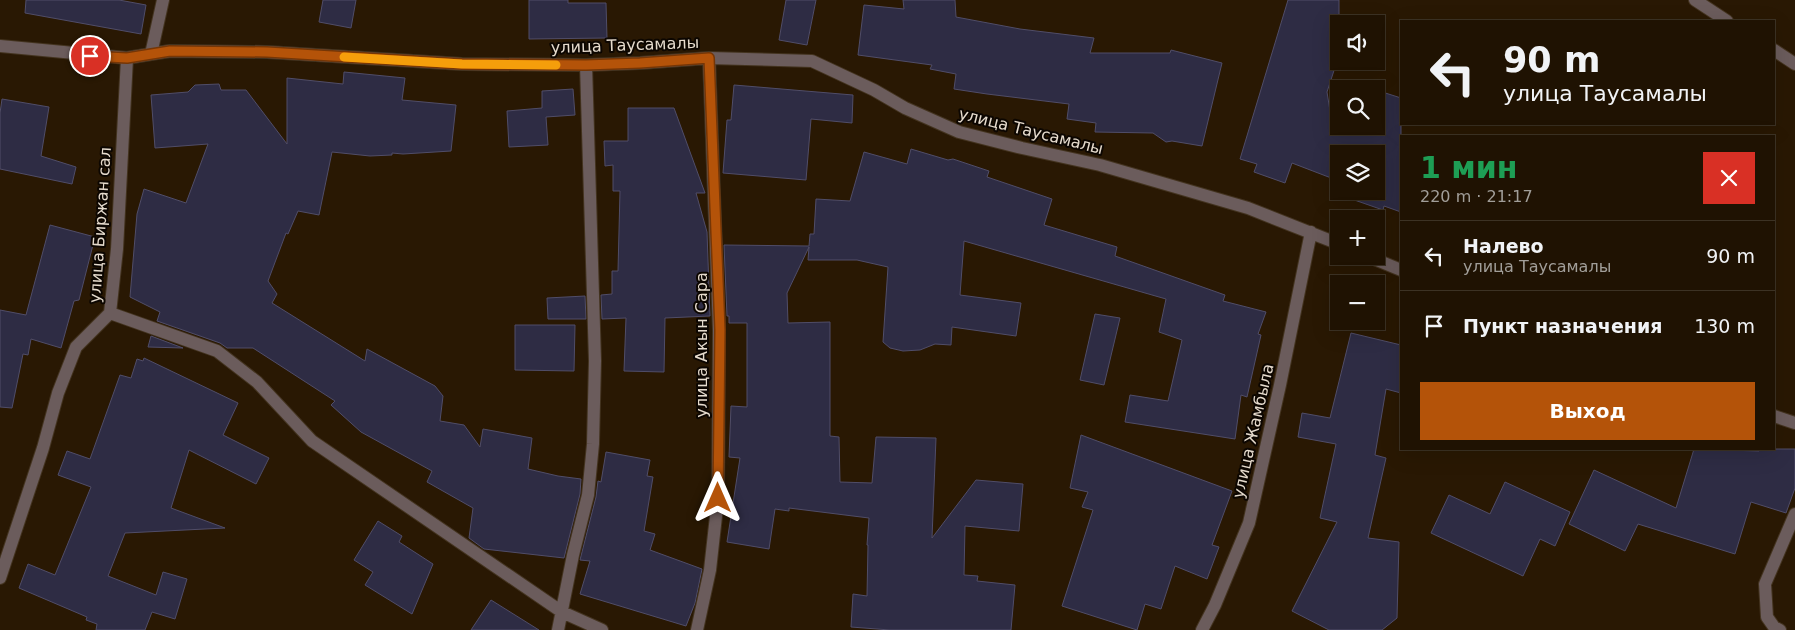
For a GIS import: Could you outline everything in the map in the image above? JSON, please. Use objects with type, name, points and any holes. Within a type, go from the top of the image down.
[{"type":"street","points":[[151,54],[163,0]]},
{"type":"street","points":[[1695,0],[1725,20]]},
{"type":"street","name":"улица Таусамалы","points":[[0,46],[127,58],[170,51],[267,52],[453,63],[586,65],[709,58],[812,61],[874,90],[905,108],[959,132],[1022,148],[1100,164],[1248,208],[1330,240]]},
{"type":"street","points":[[1775,51],[1795,64]]},
{"type":"street","name":"улица Биржан сал","points":[[0,578],[43,448],[58,393],[76,347],[110,313],[117,249],[127,58]]},
{"type":"street","name":"улица Акын Сара","points":[[698,630],[710,570],[718,498],[720,330],[709,58]]},
{"type":"street","points":[[558,630],[573,555],[588,496],[593,444],[595,361],[586,65]]},
{"type":"street","name":"улица Жамбыла","points":[[1202,630],[1215,605],[1249,523],[1280,385],[1311,232]]},
{"type":"street","points":[[1385,263],[1400,270]]},
{"type":"street","points":[[110,313],[217,351],[257,382],[312,441],[562,612],[602,630]]},
{"type":"street","points":[[1775,416],[1795,423]]},
{"type":"street","points":[[1780,630],[1767,617],[1765,584],[1795,514]]},
{"type":"building","points":[[26,0],[119,0],[146,5],[141,34],[25,13]]},
{"type":"building","points":[[323,0],[356,0],[351,28],[319,22]]},
{"type":"building","points":[[529,0],[568,0],[568,3],[606,3],[607,38],[529,39]]},
{"type":"building","points":[[786,0],[816,0],[807,45],[779,40]]},
{"type":"building","points":[[903,0],[955,0],[956,17],[1020,29],[1094,38],[1090,53],[1170,53],[1171,50],[1222,63],[1202,146],[1172,141],[1166,142],[1153,133],[1095,132],[1096,123],[1067,119],[1069,104],[954,89],[956,74],[930,69],[932,65],[858,55],[864,5],[904,9]]},
{"type":"building","points":[[1288,0],[1339,0],[1339,15],[1330,15],[1330,70],[1334,70],[1327,92],[1330,111],[1330,135],[1385,135],[1385,93],[1400,98],[1400,212],[1384,206],[1383,210],[1354,200],[1385,200],[1385,145],[1330,145],[1330,178],[1292,163],[1285,183],[1254,172],[1257,164],[1240,159]]},
{"type":"building","points":[[344,72],[405,78],[402,100],[456,105],[451,151],[392,153],[392,155],[370,156],[332,152],[319,215],[298,211],[288,234],[286,233],[268,281],[277,294],[272,303],[365,361],[367,349],[435,386],[443,396],[440,421],[464,425],[480,447],[483,429],[532,438],[528,469],[581,479],[580,494],[564,558],[484,549],[469,538],[473,508],[427,482],[432,471],[361,432],[331,405],[335,401],[253,348],[227,348],[220,343],[157,321],[160,312],[130,297],[137,214],[144,189],[186,203],[208,144],[155,148],[151,95],[188,92],[195,85],[219,84],[221,90],[246,90],[287,144],[287,78],[343,84]]},
{"type":"building","points":[[734,85],[853,95],[852,123],[811,119],[806,180],[723,173],[727,120],[731,120]]},
{"type":"building","points":[[573,89],[575,115],[546,117],[548,145],[509,147],[507,111],[542,108],[542,91]]},
{"type":"building","points":[[2,99],[49,107],[41,156],[76,167],[72,184],[0,169],[0,113]]},
{"type":"building","points":[[628,108],[674,108],[705,193],[696,193],[707,232],[710,316],[665,318],[664,372],[624,371],[626,318],[602,319],[601,295],[612,294],[612,271],[618,271],[620,191],[613,191],[613,165],[605,166],[604,141],[628,141]]},
{"type":"building","points":[[911,149],[948,160],[953,159],[989,171],[987,177],[1052,199],[1044,225],[1117,247],[1115,256],[1225,295],[1223,301],[1266,312],[1258,334],[1261,335],[1247,397],[1241,395],[1235,439],[1125,422],[1130,395],[1168,401],[1182,340],[1159,332],[1166,299],[964,241],[960,295],[1021,303],[1016,336],[952,327],[951,345],[935,344],[920,350],[903,351],[890,348],[883,342],[888,267],[857,260],[808,260],[809,247],[787,293],[788,323],[830,322],[830,436],[839,437],[840,482],[872,483],[876,437],[936,438],[932,538],[976,480],[1023,484],[1019,531],[965,526],[964,575],[978,576],[977,581],[1015,585],[1011,630],[890,630],[851,627],[853,594],[867,596],[869,518],[789,508],[789,511],[775,509],[769,549],[727,542],[740,458],[729,457],[731,406],[747,407],[747,323],[729,323],[729,316],[727,316],[724,245],[809,246],[810,234],[814,234],[816,199],[850,201],[864,152],[907,164]]},
{"type":"building","points":[[50,225],[95,237],[79,300],[74,301],[61,348],[31,339],[28,355],[23,354],[12,408],[0,407],[0,310],[26,315]]},
{"type":"building","points":[[585,296],[586,319],[548,319],[547,298]]},
{"type":"building","points":[[1095,314],[1120,318],[1104,385],[1080,380]]},
{"type":"building","points":[[515,325],[575,325],[574,371],[515,370]]},
{"type":"building","points":[[1351,333],[1400,345],[1400,393],[1386,389],[1375,455],[1386,458],[1368,538],[1399,542],[1397,618],[1382,630],[1329,630],[1292,611],[1337,522],[1320,518],[1336,444],[1298,437],[1302,413],[1330,418]]},
{"type":"building","points":[[151,336],[183,348],[148,347]]},
{"type":"building","points":[[144,358],[238,403],[223,435],[269,458],[256,484],[189,450],[171,508],[225,528],[125,533],[108,576],[156,595],[163,572],[187,579],[175,619],[152,612],[145,630],[96,630],[97,624],[86,620],[87,617],[19,588],[28,564],[55,575],[91,487],[58,475],[67,451],[90,459],[120,375],[131,378],[137,359],[143,361]]},
{"type":"building","points":[[1081,435],[1232,491],[1212,545],[1219,547],[1207,579],[1175,566],[1161,609],[1145,604],[1137,630],[1062,606],[1093,510],[1082,507],[1088,492],[1070,488]]},
{"type":"building","points":[[1795,449],[1795,488],[1786,513],[1751,502],[1735,554],[1638,524],[1625,551],[1569,524],[1594,470],[1676,508],[1694,450],[1759,451]]},
{"type":"building","points":[[606,452],[650,460],[647,476],[653,477],[644,531],[655,534],[650,550],[702,569],[695,603],[686,626],[580,594],[590,561],[580,560],[596,497],[598,481],[601,482]]},
{"type":"building","points":[[1505,482],[1570,512],[1555,546],[1540,539],[1523,576],[1431,533],[1449,495],[1490,514]]},
{"type":"building","points":[[378,521],[402,536],[399,542],[433,564],[412,614],[365,585],[373,572],[354,560]]},
{"type":"building","points":[[491,600],[539,630],[471,630]]},
{"type":"slow traffic","points":[[344,57],[462,64],[556,65]]},
{"type":"route","points":[[90,56],[127,58],[170,51],[267,52],[462,64],[586,65],[709,58],[720,330],[718,498]]}]
